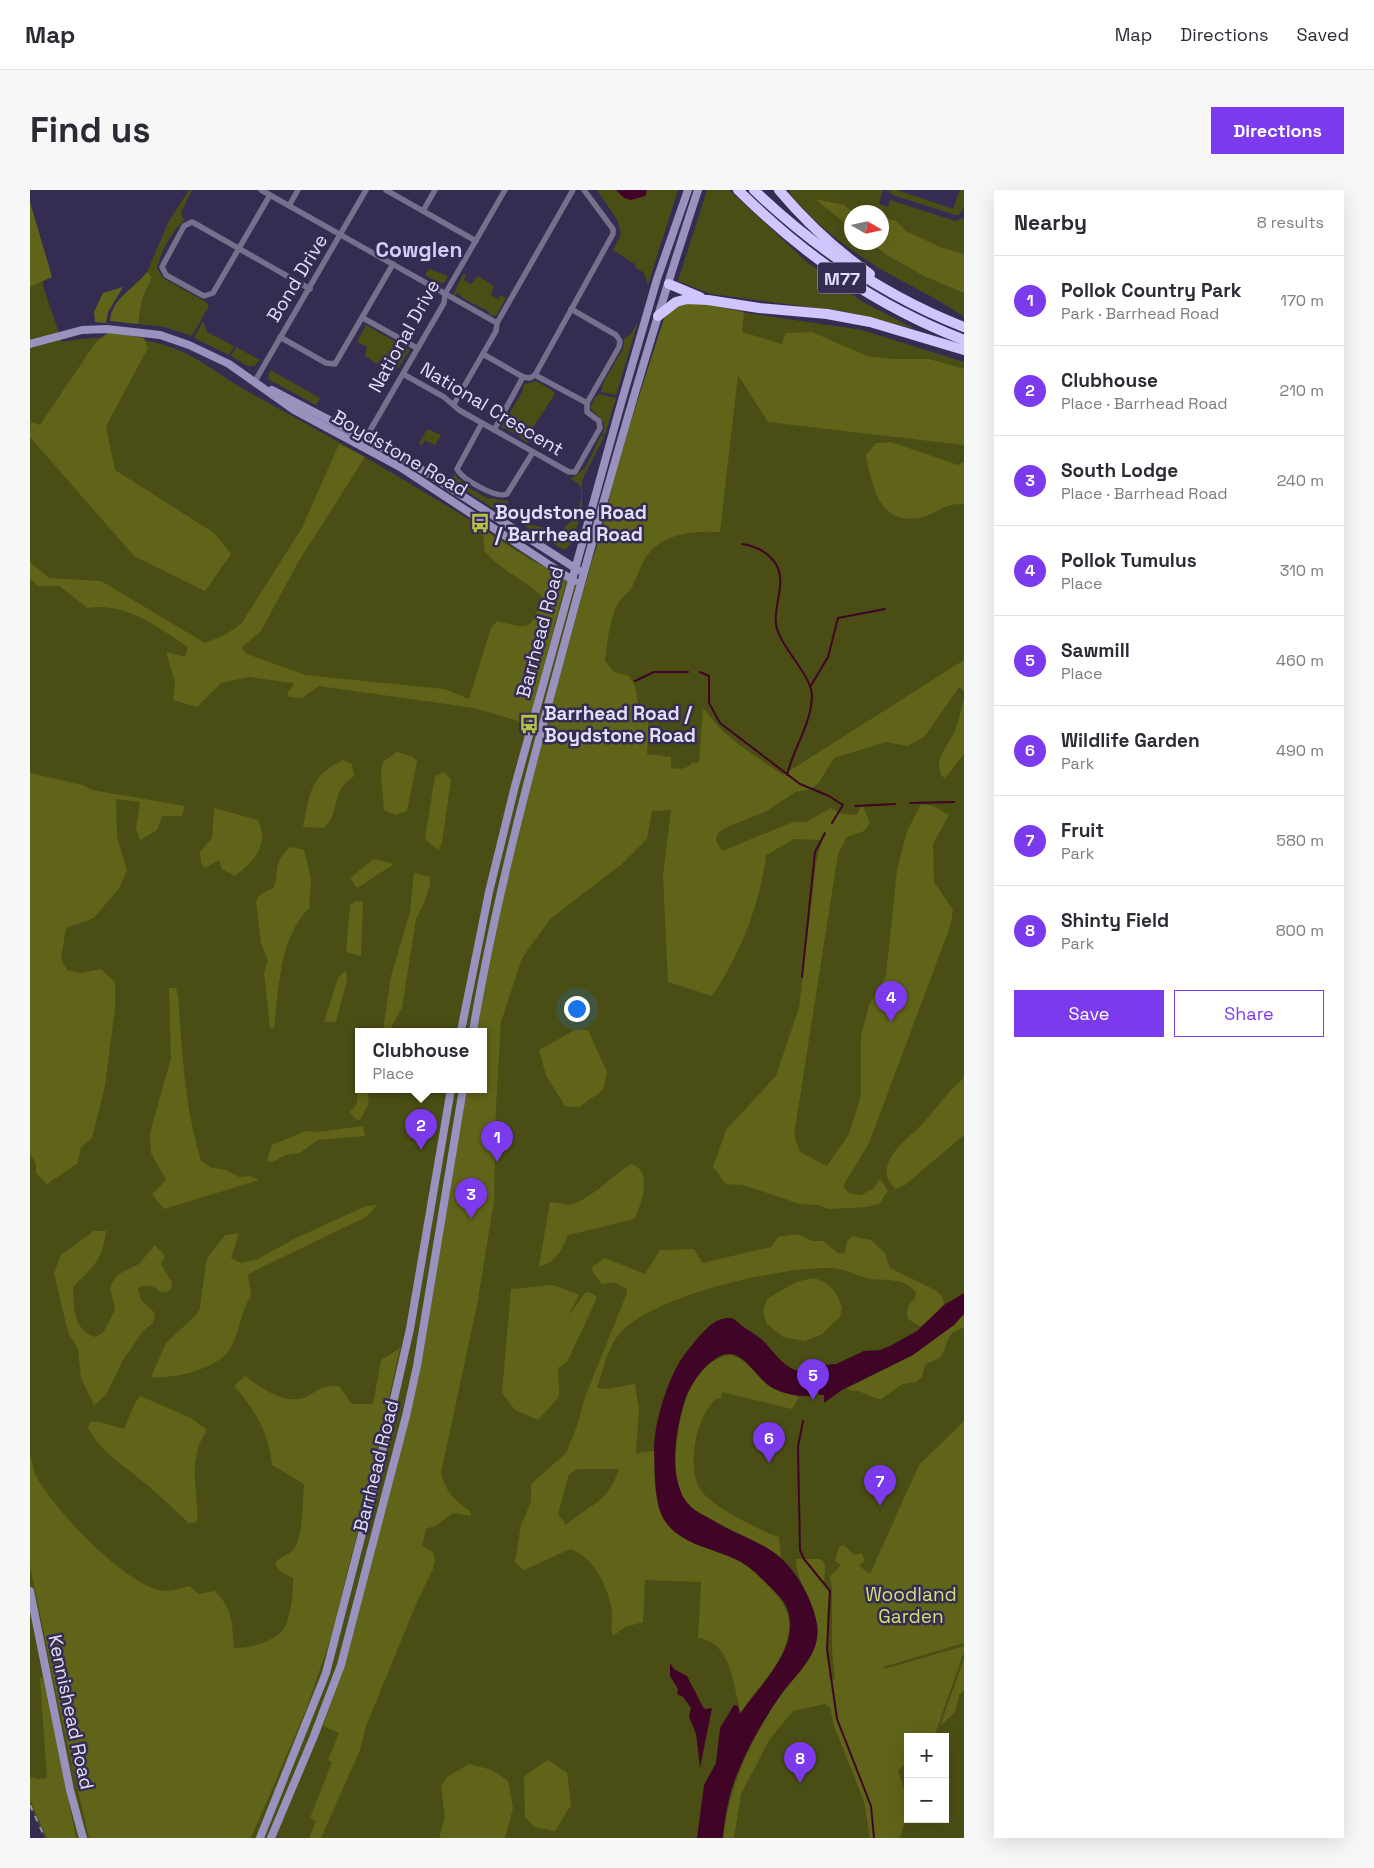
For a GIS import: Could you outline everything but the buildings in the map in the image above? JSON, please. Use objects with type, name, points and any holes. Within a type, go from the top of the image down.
[{"type":"highway","name":"M77","points":[[738,190],[797,245],[850,284],[905,315],[964,340]]},
{"type":"highway","name":"M77","points":[[754,190],[797,229],[847,267],[892,294],[964,327]]},
{"type":"highway","points":[[780,190],[811,225],[854,263],[938,316]]},
{"type":"highway","points":[[669,284],[708,300]]},
{"type":"highway","points":[[658,316],[676,302],[687,299],[708,300],[759,308],[827,314],[870,322],[964,350]]},
{"type":"main road","name":"Barrhead Road","points":[[462,1028],[491,886],[574,568],[657,279],[688,190]]},
{"type":"main road","name":"Barrhead Road","points":[[474,1028],[498,898],[526,784],[584,571],[658,316],[697,194]]},
{"type":"main road","points":[[657,279],[669,284]]},
{"type":"main road","name":"Boydstone Road","points":[[30,344],[82,330],[107,329],[141,332],[189,344],[230,364],[294,410],[419,479],[571,580],[581,583]]},
{"type":"main road","name":"Boydstone Road","points":[[255,381],[408,461],[488,514],[561,557],[574,568],[584,571]]},
{"type":"main road","points":[[544,682],[553,684]]},
{"type":"main road","name":"Barrhead Road","points":[[260,1838],[326,1673],[349,1586],[404,1361],[450,1093]]},
{"type":"main road","name":"Barrhead Road","points":[[271,1838],[334,1686],[361,1590],[417,1366],[462,1093]]},
{"type":"main road","points":[[349,1586],[361,1590]]},
{"type":"main road","name":"Kennishead Road","points":[[30,1591],[70,1790],[83,1838]]},
{"type":"street","points":[[261,190],[290,204],[497,323]]},
{"type":"street","points":[[290,204],[298,190]]},
{"type":"street","name":"Bond Drive","points":[[255,381],[366,190]]},
{"type":"street","points":[[386,190],[476,241]]},
{"type":"street","points":[[423,211],[435,190]]},
{"type":"street","name":"National Drive","points":[[360,446],[444,303],[445,294],[505,190]]},
{"type":"street","points":[[454,404],[496,331],[497,323],[574,190]]},
{"type":"street","points":[[483,354],[523,378],[530,378],[535,375],[614,231],[584,190]]},
{"type":"street","points":[[270,195],[238,248],[214,293],[204,296],[166,275],[162,269],[162,264],[186,224],[194,223],[238,248],[310,288]]},
{"type":"street","points":[[280,337],[326,363],[335,364],[363,318],[392,264]]},
{"type":"street","points":[[571,310],[616,335],[620,341],[587,403]]},
{"type":"street","points":[[363,318],[417,348]]},
{"type":"street","name":"National Crescent","points":[[403,374],[454,404],[459,410],[569,472],[577,470],[601,425],[599,421],[587,412],[587,403],[535,375]]},
{"type":"street","points":[[494,430],[523,378]]},
{"type":"street","points":[[482,423],[457,469],[461,474],[489,491],[500,496],[508,494],[533,452]]},
{"type":"green space","points":[[189,190],[192,190],[181,213],[184,220],[167,242],[157,268],[163,278],[206,302],[209,306],[192,336],[165,327],[138,324],[142,299],[152,277],[147,272],[169,221]]},
{"type":"green space","points":[[597,190],[616,190],[645,196],[647,190],[678,190],[648,285],[644,273],[635,267],[636,265],[613,250],[621,234],[618,221]]},
{"type":"green space","points":[[707,190],[729,190],[808,263],[863,302],[915,329],[847,312],[711,294],[678,281]]},
{"type":"green space","points":[[790,190],[883,190],[879,204],[882,205],[844,205],[844,244],[829,233],[789,192]]},
{"type":"green space","points":[[888,190],[897,190],[953,209],[960,190],[964,190],[964,208],[959,215],[955,215],[893,195]]},
{"type":"green space","points":[[815,199],[844,205],[844,222]]},
{"type":"green space","points":[[890,200],[955,221],[964,218],[964,317],[877,267],[852,250],[889,250]]},
{"type":"green space","points":[[30,202],[52,277],[30,287]]},
{"type":"green space","name":"Woodland Garden","points":[[30,218],[44,289],[62,342],[101,338],[128,338],[154,342],[190,355],[241,388],[404,480],[567,581],[585,587],[628,431],[664,319],[695,302],[719,309],[862,330],[964,362],[964,1838],[45,1838],[30,1805]]},
{"type":"green space","points":[[889,219],[896,221],[906,231],[940,247],[964,254],[964,293],[924,276],[880,250],[889,250]]},
{"type":"green space","points":[[429,269],[448,276],[444,283],[438,283],[425,275]]},
{"type":"green space","points":[[147,272],[152,277],[142,299],[138,324],[110,321],[119,300]]},
{"type":"green space","points":[[463,274],[466,275],[464,280],[471,284],[478,276],[494,286],[491,295],[498,299],[501,295],[506,298],[496,316],[489,315],[488,311],[464,299],[457,292],[455,296],[453,295]]},
{"type":"green space","points":[[123,287],[108,312],[106,323],[95,322],[94,312],[103,293]]},
{"type":"green space","points":[[695,302],[744,312],[742,332],[782,344],[786,333],[812,332],[867,356],[893,359],[929,359],[964,369],[964,445],[768,422],[738,375],[720,532],[687,533],[667,539],[650,552],[643,562],[629,592],[617,605],[614,612],[605,661],[614,672],[629,676],[635,686],[639,707],[649,713],[647,754],[671,757],[671,768],[683,768],[692,763],[699,763],[703,709],[733,740],[783,775],[964,660],[964,691],[959,687],[925,736],[908,746],[886,742],[834,758],[818,784],[808,790],[795,792],[767,811],[725,828],[717,834],[716,840],[722,851],[793,822],[806,822],[831,808],[842,814],[857,815],[862,803],[870,823],[864,831],[847,837],[838,854],[794,1135],[800,1152],[827,1166],[849,1134],[861,1096],[861,1036],[869,1005],[886,976],[897,870],[907,831],[921,804],[933,806],[949,815],[933,844],[934,882],[953,910],[950,927],[869,1143],[843,1186],[849,1193],[861,1195],[873,1189],[880,1179],[888,1191],[879,1204],[867,1207],[829,1209],[818,1205],[800,1204],[743,1185],[726,1184],[713,1167],[726,1130],[776,1076],[799,1008],[816,864],[822,840],[794,839],[766,855],[754,910],[740,947],[712,996],[668,982],[663,875],[671,810],[652,811],[647,839],[623,863],[550,919],[522,958],[501,1022],[496,1104],[494,1201],[477,1305],[441,1473],[448,1491],[470,1511],[471,1516],[453,1513],[437,1525],[426,1529],[422,1546],[433,1552],[435,1561],[433,1569],[417,1602],[366,1726],[360,1750],[321,1838],[309,1838],[316,1821],[310,1818],[332,1762],[328,1760],[339,1733],[323,1726],[346,1662],[420,1369],[466,1093],[487,1093],[487,1028],[478,1028],[514,853],[615,475],[633,416],[664,319],[670,311],[682,305]]},
{"type":"green space","points":[[203,321],[207,332],[234,346],[229,355],[194,338]]},
{"type":"green space","points":[[638,322],[616,395],[601,392],[604,381],[623,349],[624,339],[630,335]]},
{"type":"green space","points":[[366,325],[410,350],[398,368],[392,365],[395,360],[385,355],[377,364],[365,356],[367,347],[357,342]]},
{"type":"green space","points":[[109,332],[144,338],[148,348],[106,426],[115,470],[214,533],[231,554],[205,591],[134,556],[30,437],[31,422],[40,425],[96,342]]},
{"type":"green space","points":[[236,347],[260,360],[254,366],[248,366],[231,356]]},
{"type":"green space","points":[[270,370],[320,398],[316,405],[268,379]]},
{"type":"green space","points":[[536,381],[555,394],[534,426],[527,443],[517,435],[518,432],[516,434],[501,427],[522,393],[524,384]]},
{"type":"green space","points":[[600,394],[616,398],[605,435],[602,434],[604,429],[603,421],[590,407],[595,397]]},
{"type":"green space","points":[[427,429],[441,435],[435,445],[425,440],[422,445],[419,444]]},
{"type":"green space","points":[[601,435],[604,437],[582,480],[582,511],[572,543],[564,550],[523,525],[524,523],[558,531],[574,518],[580,505],[581,492],[580,485],[571,479],[586,467]]},
{"type":"green space","points":[[891,442],[958,465],[964,462],[964,504],[950,505],[919,518],[905,518],[894,515],[886,509],[879,500],[875,490],[866,455],[876,443]]},
{"type":"green space","points":[[339,444],[365,457],[297,564],[261,631],[241,648],[247,654],[305,675],[444,689],[469,699],[491,628],[497,621],[517,626],[528,625],[535,616],[543,597],[499,565],[485,552],[483,536],[487,532],[529,559],[559,574],[566,581],[529,724],[474,708],[319,686],[302,698],[289,697],[287,693],[293,686],[293,683],[249,677],[221,683],[197,707],[173,700],[175,681],[166,652],[185,657],[188,647],[153,624],[128,612],[102,607],[88,608],[59,586],[38,586],[30,578],[30,562],[49,578],[101,581],[205,643],[225,635],[241,624],[302,528]]},
{"type":"green space","points":[[454,475],[464,485],[487,498],[509,501],[503,512],[496,510],[451,481]]},
{"type":"green space","points":[[964,698],[964,755],[944,778],[940,772],[940,759],[954,734]]},
{"type":"green space","points":[[397,752],[413,757],[417,761],[407,811],[396,815],[384,810],[381,773],[383,762]]},
{"type":"green space","points":[[343,760],[352,764],[354,776],[341,789],[329,822],[324,828],[303,827],[310,795],[317,780],[332,766]]},
{"type":"green space","points":[[444,772],[451,779],[442,843],[438,850],[425,839],[435,776]]},
{"type":"green space","points":[[30,773],[83,785],[92,790],[185,806],[182,816],[162,816],[157,830],[140,840],[136,829],[140,802],[116,799],[117,837],[127,870],[119,888],[94,918],[66,928],[61,959],[67,970],[81,973],[101,969],[115,982],[115,1008],[105,1086],[92,1138],[81,1147],[78,1163],[47,1184],[36,1173],[36,1164],[30,1153]]},
{"type":"green space","points":[[214,808],[258,820],[261,829],[261,845],[258,852],[248,865],[235,876],[222,869],[219,860],[205,868],[201,863],[200,852],[212,838]]},
{"type":"green space","points":[[290,847],[304,850],[311,879],[309,908],[299,920],[286,949],[279,981],[274,1028],[270,1028],[264,973],[268,961],[261,943],[256,902],[261,894],[274,888],[279,863],[284,853]]},
{"type":"green space","points":[[374,859],[394,864],[357,888],[350,878]]},
{"type":"green space","points":[[414,873],[430,877],[430,885],[416,919],[402,1008],[391,1028],[383,1028],[391,976],[410,912]]},
{"type":"green space","points":[[356,901],[363,902],[361,956],[346,952],[350,905]]},
{"type":"green space","points":[[346,970],[347,980],[336,1022],[324,1022],[338,978]]},
{"type":"green space","points":[[169,988],[176,988],[178,997],[188,1100],[201,1161],[212,1168],[226,1170],[239,1177],[250,1176],[259,1180],[164,1209],[152,1194],[166,1180],[151,1153],[150,1133],[171,1058]]},
{"type":"green space","points":[[575,1030],[588,1030],[607,1072],[603,1090],[579,1107],[565,1106],[546,1075],[539,1050]]},
{"type":"green space","points":[[964,1078],[964,1135],[905,1185],[896,1189],[889,1182],[887,1176],[887,1168],[894,1153]]},
{"type":"green space","points":[[357,1093],[369,1093],[368,1105],[360,1120],[355,1119],[350,1112],[357,1103]]},
{"type":"green space","points":[[363,1126],[365,1136],[318,1140],[300,1153],[285,1155],[273,1162],[267,1161],[272,1145],[306,1131],[318,1132]]},
{"type":"green space","points":[[631,1164],[638,1168],[644,1180],[644,1188],[635,1219],[568,1235],[558,1255],[545,1265],[539,1266],[550,1202],[571,1204],[580,1201],[595,1192]]},
{"type":"green space","points":[[377,1205],[366,1217],[248,1274],[251,1296],[247,1302],[231,1348],[220,1359],[202,1369],[180,1375],[151,1377],[166,1343],[196,1315],[200,1308],[208,1257],[225,1235],[239,1233],[231,1258],[241,1263],[258,1259],[294,1239],[366,1206]]},
{"type":"green space","points":[[94,1231],[106,1231],[102,1249],[96,1263],[73,1287],[76,1317],[82,1329],[88,1333],[95,1337],[103,1333],[115,1310],[110,1287],[117,1275],[139,1264],[155,1245],[165,1256],[161,1264],[172,1283],[171,1289],[166,1292],[161,1292],[150,1286],[138,1288],[141,1300],[153,1311],[155,1317],[153,1323],[144,1330],[123,1360],[106,1395],[94,1405],[81,1378],[78,1349],[68,1332],[54,1273],[61,1255]]},
{"type":"green space","points":[[798,1234],[812,1241],[823,1241],[838,1253],[845,1254],[847,1241],[852,1236],[871,1240],[885,1253],[890,1268],[935,1290],[943,1297],[944,1305],[923,1325],[919,1326],[908,1319],[907,1312],[908,1307],[915,1298],[916,1292],[901,1282],[866,1278],[836,1268],[782,1272],[720,1286],[661,1306],[637,1319],[620,1333],[612,1345],[597,1388],[606,1389],[635,1384],[639,1409],[636,1453],[654,1451],[656,1493],[662,1515],[677,1533],[686,1539],[728,1556],[750,1568],[778,1596],[786,1611],[789,1627],[788,1636],[781,1655],[771,1672],[741,1712],[733,1678],[724,1656],[709,1641],[698,1638],[701,1582],[645,1580],[643,1622],[625,1627],[613,1636],[612,1612],[608,1593],[593,1566],[579,1553],[570,1549],[524,1570],[515,1562],[521,1525],[531,1502],[531,1484],[566,1453],[577,1426],[585,1397],[627,1293],[627,1289],[614,1282],[602,1284],[592,1271],[593,1266],[605,1258],[645,1274],[660,1250],[694,1249],[702,1263],[771,1247],[778,1237]],"holes":[[[578,1469],[619,1469],[615,1480],[604,1496],[566,1525],[558,1514],[569,1474]]]},
{"type":"green space","points":[[813,1278],[824,1282],[832,1288],[842,1308],[840,1317],[822,1334],[805,1341],[783,1337],[767,1324],[763,1311],[767,1299],[796,1282]]},
{"type":"green space","points":[[553,1285],[579,1295],[568,1317],[584,1294],[589,1292],[596,1296],[596,1300],[567,1362],[559,1367],[559,1395],[538,1420],[515,1410],[502,1393],[511,1289]]},
{"type":"green space","points":[[964,1315],[964,1327],[952,1333],[942,1355],[925,1364],[922,1377],[916,1382],[902,1384],[881,1399],[858,1391],[851,1391],[847,1388],[913,1355]]},
{"type":"green space","points":[[400,1348],[372,1473],[331,1637],[306,1710],[251,1838],[89,1838],[61,1716],[30,1566],[30,1455],[35,1474],[43,1488],[74,1525],[113,1563],[133,1578],[151,1588],[167,1591],[189,1586],[199,1594],[215,1591],[225,1604],[230,1617],[234,1648],[260,1644],[282,1631],[289,1614],[293,1578],[281,1572],[275,1564],[293,1550],[299,1537],[304,1484],[272,1465],[268,1443],[260,1422],[234,1386],[245,1376],[273,1394],[290,1399],[298,1399],[325,1387],[339,1386],[352,1404],[373,1404],[381,1360]]},
{"type":"green space","points":[[732,1355],[743,1361],[773,1389],[799,1397],[792,1409],[722,1392],[721,1398],[716,1399],[709,1407],[698,1430],[695,1444],[694,1471],[702,1492],[708,1498],[726,1511],[779,1537],[781,1557],[693,1509],[684,1498],[677,1484],[675,1463],[677,1442],[682,1415],[691,1388],[707,1366],[718,1359]]},
{"type":"green space","points":[[140,1396],[191,1418],[207,1430],[198,1447],[195,1461],[197,1522],[189,1523],[152,1489],[117,1461],[101,1446],[88,1428],[90,1422],[100,1422],[124,1429]]},
{"type":"green space","name":"Woodland Garden","points":[[964,1421],[964,1643],[883,1667],[884,1669],[964,1646],[964,1652],[935,1733],[904,1733],[904,1766],[898,1770],[904,1790],[904,1822],[900,1838],[870,1838],[864,1801],[834,1726],[830,1708],[825,1704],[793,1711],[769,1740],[741,1794],[734,1838],[723,1838],[730,1800],[751,1745],[770,1711],[812,1655],[815,1647],[818,1627],[816,1617],[800,1579],[796,1559],[821,1559],[825,1565],[824,1585],[829,1592],[827,1636],[829,1668],[830,1679],[835,1679],[832,1649],[832,1588],[830,1576],[841,1565],[835,1561],[839,1547],[844,1545],[854,1555],[862,1553],[865,1561],[859,1566],[870,1574],[919,1465]]},
{"type":"green space","points":[[964,1659],[964,1691],[959,1695],[955,1712],[940,1726]]},
{"type":"green space","points":[[43,1677],[76,1838],[47,1838],[30,1800],[30,1777],[47,1778],[40,1678]]},
{"type":"green space","points":[[548,1760],[567,1773],[571,1805],[555,1831],[534,1827],[525,1817],[524,1776]]},
{"type":"green space","points":[[469,1764],[492,1770],[508,1781],[513,1808],[505,1838],[439,1838],[445,1817],[441,1786],[447,1777]]},
{"type":"shaded area","points":[[616,190],[647,190],[645,196],[631,200],[624,198]]},
{"type":"shaded area","points":[[964,1293],[964,1314],[954,1325],[913,1355],[842,1390],[824,1403],[824,1395],[819,1395],[818,1391],[811,1392],[811,1396],[800,1396],[772,1388],[749,1365],[733,1354],[720,1356],[708,1365],[697,1378],[686,1397],[679,1423],[675,1453],[678,1482],[683,1495],[695,1510],[772,1551],[788,1565],[807,1593],[817,1624],[815,1646],[811,1656],[772,1707],[746,1753],[730,1796],[723,1838],[697,1838],[704,1785],[716,1763],[720,1728],[734,1705],[738,1706],[740,1714],[776,1666],[788,1639],[790,1625],[788,1611],[784,1603],[755,1572],[741,1562],[684,1538],[666,1522],[660,1511],[655,1481],[655,1439],[660,1412],[674,1372],[680,1360],[702,1334],[714,1323],[727,1318],[734,1319],[760,1338],[787,1365],[799,1371],[808,1366],[836,1364],[864,1351],[880,1350],[890,1346],[917,1331],[944,1305]]},
{"type":"shaded area","points":[[670,1663],[674,1669],[687,1676],[703,1707],[705,1709],[712,1708],[700,1768],[696,1734],[689,1717],[691,1708],[683,1697],[677,1694],[678,1689],[670,1676]]},
{"type":"waterway","points":[[742,544],[753,546],[763,551],[778,568],[780,576],[776,616],[778,632],[811,688],[809,716],[787,775]]},
{"type":"waterway","points":[[810,687],[828,657],[838,618],[885,609]]},
{"type":"waterway","points":[[635,681],[654,672],[688,672]]},
{"type":"waterway","points":[[700,672],[709,676],[709,703],[720,723],[800,784],[829,796],[843,805],[832,823]]},
{"type":"waterway","points":[[910,803],[954,802]]},
{"type":"waterway","points":[[855,806],[895,804]]},
{"type":"waterway","points":[[802,977],[815,852],[825,833]]},
{"type":"waterway","points":[[803,1421],[798,1447],[800,1550],[804,1559],[830,1591],[827,1649],[837,1719],[871,1806],[874,1838]]},
{"type":"railway","points":[[30,1805],[45,1838]]},
{"type":"place","name":"Boydstone Road / Barrhead Road","points":[[480,523]]},
{"type":"place","name":"Barrhead Road / Boydstone Road","points":[[529,724]]},
{"type":"place","name":"Pollok Tumulus","points":[[891,1022]]},
{"type":"place","name":"Clubhouse","points":[[421,1150]]},
{"type":"place","name":"Pollok Country Park","points":[[497,1162]]},
{"type":"place","name":"South Lodge","points":[[471,1219]]},
{"type":"place","name":"Sawmill","points":[[813,1400]]},
{"type":"place","name":"Wildlife Garden","points":[[769,1463]]},
{"type":"place","name":"Fruit","points":[[880,1506]]},
{"type":"place","name":"Shinty Field","points":[[800,1783]]},
{"type":"district","name":"Cowglen","points":[[419,249]]}]
